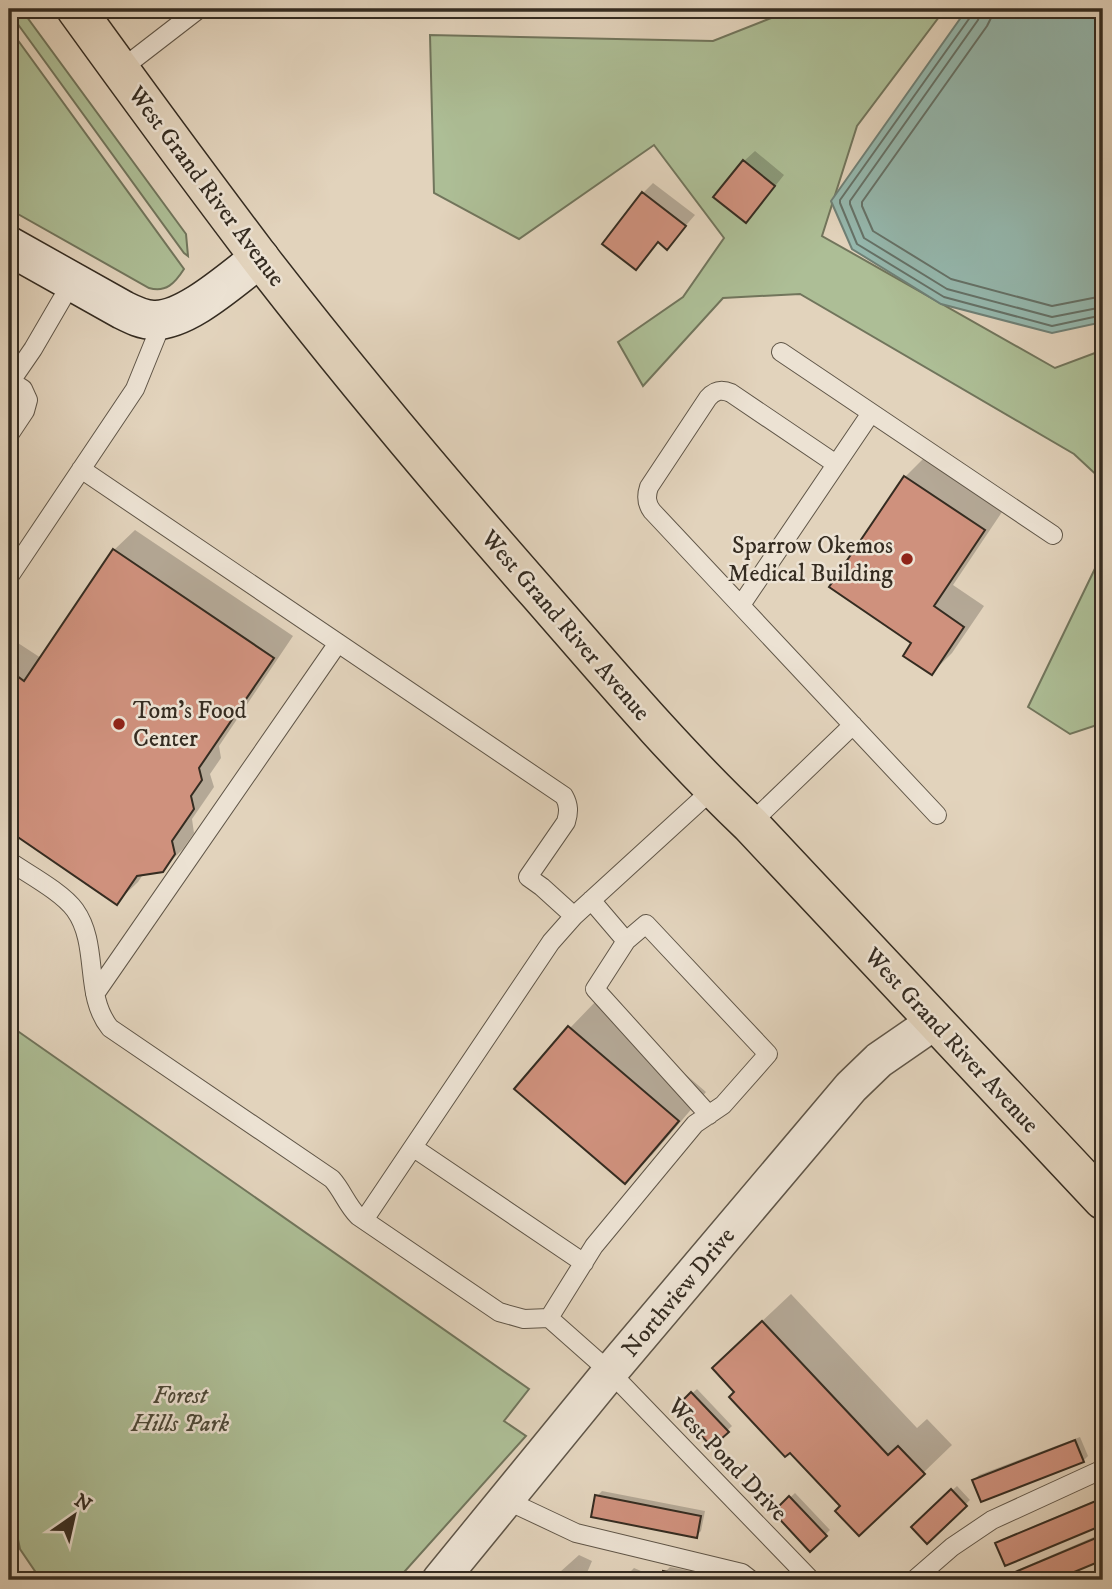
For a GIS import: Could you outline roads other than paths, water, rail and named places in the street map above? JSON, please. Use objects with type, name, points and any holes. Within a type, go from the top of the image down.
[{"type":"main road","name":"West Grand River Avenue","points":[[75,9],[260,258],[423,460],[626,694],[713,789],[750,824],[1103,1200]]},
{"type":"street","points":[[9,246],[134,316],[163,320],[186,312],[260,258]]},
{"type":"street","name":"Northview Drive","points":[[440,1580],[610,1372],[851,1087],[879,1060],[934,1021]]},
{"type":"lane","points":[[120,70],[199,9]]},
{"type":"lane","points":[[9,435],[25,411],[28,400],[23,389],[10,381],[33,349],[72,282]]},
{"type":"lane","points":[[9,577],[135,389],[163,320]]},
{"type":"lane","points":[[781,352],[1053,535]]},
{"type":"lane","points":[[836,464],[731,393],[719,390],[709,398],[655,477],[647,493],[648,506],[937,815]]},
{"type":"lane","points":[[741,605],[871,413]]},
{"type":"lane","points":[[80,469],[564,796],[569,812],[566,822],[528,877],[574,916]]},
{"type":"lane","points":[[95,994],[338,643]]},
{"type":"lane","points":[[750,824],[853,725]]},
{"type":"lane","points":[[364,1220],[551,942],[574,916],[713,789]]},
{"type":"lane","points":[[9,861],[74,908],[85,931],[97,1007],[110,1028],[332,1179],[353,1211],[364,1220],[499,1312],[524,1319],[549,1318],[594,1247],[695,1125],[709,1115],[723,1105],[768,1054],[646,924],[626,941],[595,989],[709,1115]]},
{"type":"lane","points":[[591,900],[626,941]]},
{"type":"lane","points":[[414,1148],[584,1263]]},
{"type":"lane","name":"West Pond Drive","points":[[549,1318],[610,1372],[811,1580]]},
{"type":"lane","points":[[914,1580],[952,1547],[992,1520],[1103,1469]]},
{"type":"lane","points":[[506,1500],[576,1533],[742,1573],[751,1580]]},
{"type":"water","points":[[967,9],[1103,9],[1103,322],[1052,333],[941,304],[852,249],[831,201]]},
{"type":"place","name":"Sparrow Okemos Medical Building","points":[[907,559]]},
{"type":"place","name":"Tom's Food Center","points":[[119,724]]},
{"type":"park label","name":"Forest Hills Park","points":[[180,1409]]}]
